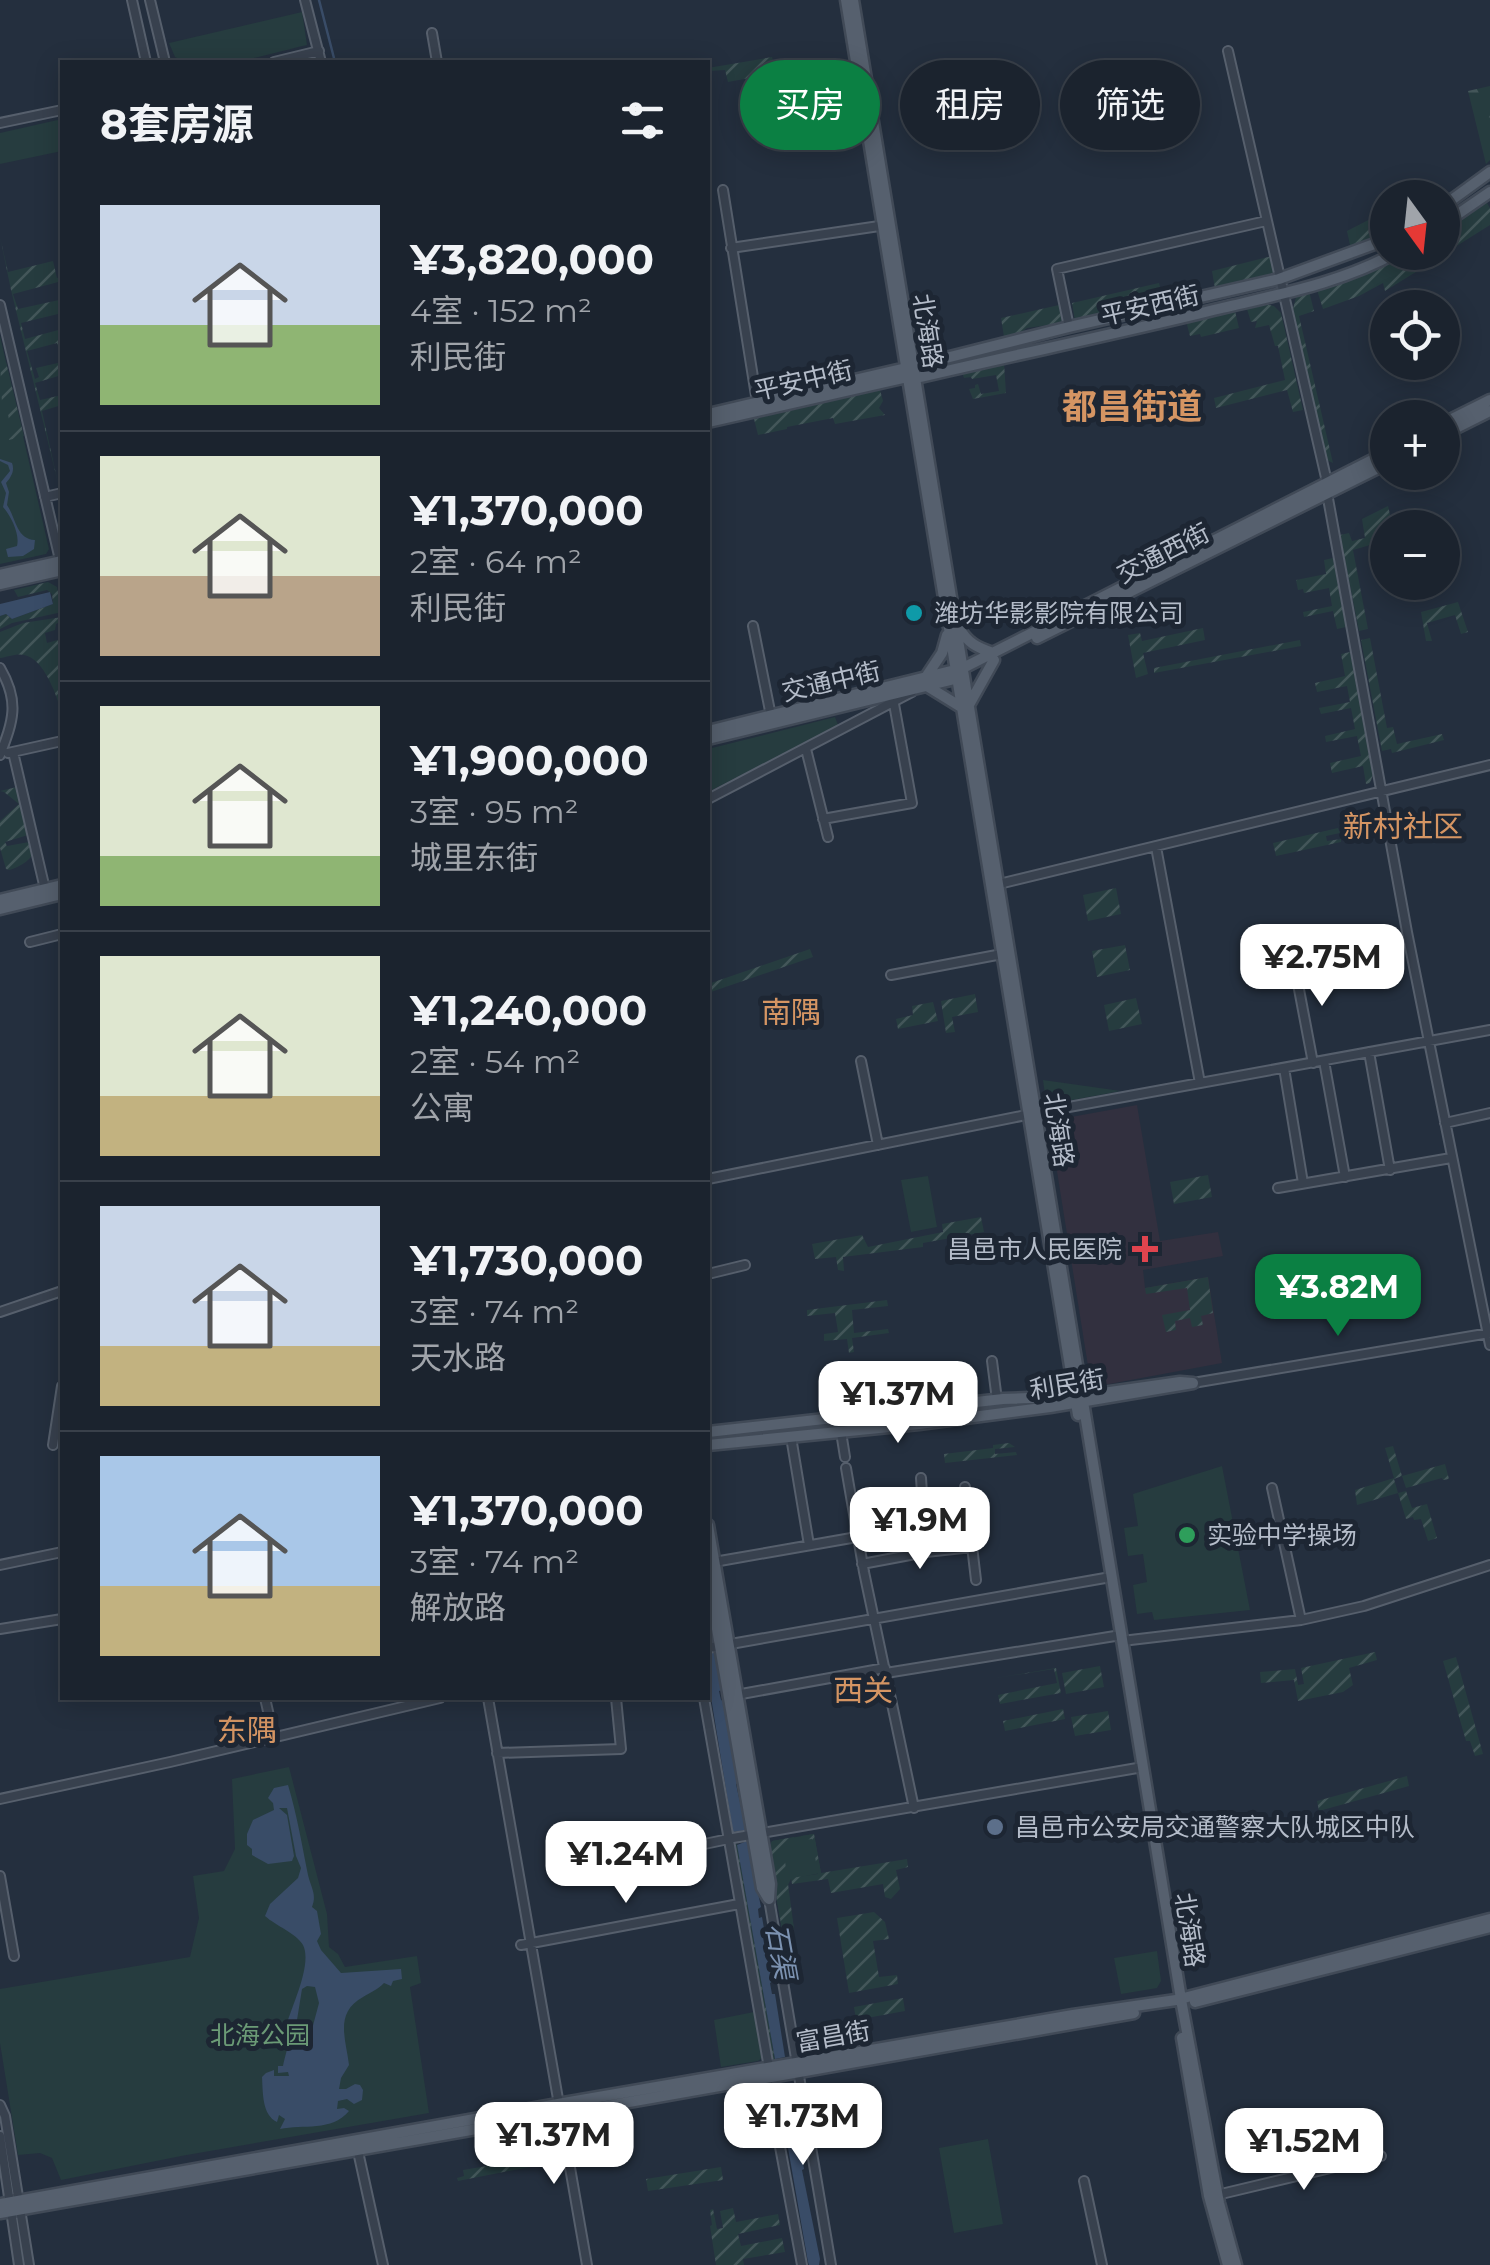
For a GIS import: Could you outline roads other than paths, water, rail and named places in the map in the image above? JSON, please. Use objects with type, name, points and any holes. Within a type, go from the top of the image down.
[{"type":"main road","name":"北海路","points":[[846,0],[911,372],[1210,2196],[1228,2265]]},
{"type":"main road","name":"北海路","points":[[854,0],[886,225]]},
{"type":"main road","points":[[1460,194],[1490,172]]},
{"type":"main road","points":[[1460,213],[1490,192]]},
{"type":"main road","name":"平安西街","points":[[911,372],[1069,326],[1279,279],[1370,246]]},
{"type":"main road","name":"平安西街","points":[[911,372],[1283,294],[1370,263]]},
{"type":"main road","name":"平安中街","points":[[710,414],[911,372]]},
{"type":"main road","name":"平安中街","points":[[710,422],[911,372]]},
{"type":"main road","points":[[1460,415],[1490,400]]},
{"type":"main road","points":[[1460,426],[1490,411]]},
{"type":"main road","name":"交通西街","points":[[1327,488],[1370,463]]},
{"type":"main road","name":"交通西街","points":[[960,673],[1370,470]]},
{"type":"main road","points":[[0,576],[60,567]]},
{"type":"main road","points":[[0,584],[60,568]]},
{"type":"main road","points":[[952,625],[975,647],[993,656],[965,706],[923,684],[942,653],[952,625]]},
{"type":"main road","name":"交通中街","points":[[710,738],[960,673]]},
{"type":"main road","name":"交通中街","points":[[710,731],[923,684]]},
{"type":"main road","points":[[0,900],[60,885]]},
{"type":"main road","name":"北海路","points":[[994,885],[1002,954],[1032,1114]]},
{"type":"main road","points":[[0,908],[60,894]]},
{"type":"main road","name":"利民街","points":[[710,1445],[919,1424],[1193,1383]]},
{"type":"main road","name":"北海路","points":[[1078,1399],[1118,1639]]},
{"type":"main road","name":"利民街","points":[[710,1432],[997,1400],[1078,1399]]},
{"type":"main road","points":[[710,1537],[718,1646],[736,1695],[754,1834]]},
{"type":"main road","points":[[710,1591],[754,1834],[770,1884],[769,1899]]},
{"type":"main road","name":"富昌街","points":[[1179,2003],[1243,1981],[1490,1919]]},
{"type":"main road","name":"富昌街","points":[[10,2207],[559,2108],[1179,2003],[1490,1927]]},
{"type":"main road","name":"北海路","points":[[1179,2003],[1217,2195],[1236,2265]]},
{"type":"street","points":[[132,0],[146,60]]},
{"type":"street","points":[[150,0],[165,60]]},
{"type":"street","points":[[305,0],[320,60]]},
{"type":"street","points":[[432,33],[437,60]]},
{"type":"street","points":[[1228,51],[1327,488],[1406,932],[1490,1344]]},
{"type":"street","points":[[283,60],[318,52]]},
{"type":"street","points":[[0,123],[60,110]]},
{"type":"street","points":[[722,190],[757,402]]},
{"type":"street","points":[[1069,326],[1057,269],[1266,221]]},
{"type":"street","points":[[731,248],[886,225]]},
{"type":"street","points":[[0,305],[60,559]]},
{"type":"street","points":[[0,355],[13,360]]},
{"type":"street","points":[[45,497],[60,493]]},
{"type":"street","points":[[52,528],[60,526]]},
{"type":"street","points":[[753,626],[770,716]]},
{"type":"street","points":[[0,668],[8,684],[13,713],[0,755]]},
{"type":"street","points":[[710,798],[894,704],[923,684]]},
{"type":"street","points":[[823,819],[912,803],[894,704]]},
{"type":"street","points":[[0,755],[60,741]]},
{"type":"street","points":[[806,749],[828,837]]},
{"type":"street","points":[[13,752],[44,889]]},
{"type":"street","points":[[994,885],[1490,765]]},
{"type":"street","points":[[1156,847],[1200,1083]]},
{"type":"street","points":[[30,942],[60,934]]},
{"type":"street","points":[[891,976],[1002,954]]},
{"type":"street","points":[[1294,963],[1313,1062]]},
{"type":"street","points":[[710,1178],[1490,1030]]},
{"type":"street","points":[[1369,1052],[1390,1170]]},
{"type":"street","points":[[862,1061],[878,1145]]},
{"type":"street","points":[[1324,1061],[1345,1176]]},
{"type":"street","points":[[1284,1068],[1303,1184]]},
{"type":"street","points":[[1445,1122],[1490,1112]]},
{"type":"street","points":[[1278,1188],[1451,1158]]},
{"type":"street","points":[[710,1274],[746,1265]]},
{"type":"street","points":[[0,1312],[60,1292]]},
{"type":"street","name":"利民街","points":[[1193,1383],[1488,1333]]},
{"type":"street","points":[[992,1361],[997,1400]]},
{"type":"street","points":[[53,1445],[60,1399]]},
{"type":"street","points":[[841,1432],[862,1564],[914,1808]]},
{"type":"street","points":[[791,1437],[809,1546]]},
{"type":"street","points":[[920,1478],[926,1552]]},
{"type":"street","points":[[965,1488],[978,1599]]},
{"type":"street","points":[[1272,1488],[1301,1620]]},
{"type":"street","points":[[714,1562],[857,1537]]},
{"type":"street","points":[[862,1564],[972,1547]]},
{"type":"street","points":[[0,1565],[60,1552]]},
{"type":"street","points":[[736,1695],[1118,1639],[1301,1620],[1364,1606],[1490,1566]]},
{"type":"street","points":[[718,1646],[1105,1578]]},
{"type":"street","points":[[0,1629],[60,1620]]},
{"type":"street","points":[[265,1700],[274,1738]]},
{"type":"street","points":[[0,1799],[432,1700]]},
{"type":"street","points":[[488,1700],[526,1944],[586,2265]]},
{"type":"street","points":[[497,1753],[621,1748],[616,1700]]},
{"type":"street","points":[[704,1700],[802,2265]]},
{"type":"street","points":[[681,1850],[1140,1767]]},
{"type":"street","points":[[0,1876],[14,1956]]},
{"type":"street","points":[[769,1899],[793,2068],[831,2265]]},
{"type":"street","points":[[526,1944],[739,1904]]},
{"type":"street","points":[[0,2106],[5,2116],[10,2207],[29,2265]]},
{"type":"street","points":[[0,2136],[19,2265]]},
{"type":"street","points":[[356,2145],[383,2265]]},
{"type":"street","points":[[1217,2195],[1381,2156]]},
{"type":"street","points":[[1084,2181],[1102,2265]]},
{"type":"water","points":[[0,459],[13,466],[6,483],[7,505],[20,532],[35,540],[34,549],[23,556],[8,557],[6,549],[17,546],[18,541],[3,507],[6,493],[1,482],[10,471]]},
{"type":"water","points":[[50,592],[53,604],[12,619],[6,614],[0,616],[0,604]]},
{"type":"water","points":[[710,1621],[722,1690],[719,1691],[746,1830],[733,1832],[710,1691]]},
{"type":"water","name":"北海公园","points":[[288,1785],[314,1895],[312,1907],[317,1911],[321,1934],[317,1941],[321,1950],[341,1973],[401,1969],[402,1979],[393,1981],[391,1986],[384,1983],[354,2003],[345,2019],[349,2065],[339,2089],[360,2085],[362,2100],[354,2104],[347,2099],[338,2101],[337,2109],[349,2111],[334,2122],[280,2129],[285,2119],[279,2115],[277,2122],[268,2114],[262,2077],[274,2070],[274,2076],[289,2076],[288,2072],[278,2073],[278,2066],[283,2066],[288,2044],[284,2034],[303,1975],[305,1954],[296,1937],[265,1916],[270,1904],[298,1878],[301,1868],[287,1808],[279,1808],[287,1815],[292,1861],[268,1864],[252,1855],[247,1845],[253,1820],[274,1810],[268,1798],[274,1788]],"holes":[[[315,1987],[319,2003],[311,2033],[299,2029],[297,2020],[302,1989]]]},
{"type":"water","points":[[747,1841],[785,2057],[775,2059],[737,1845]]},
{"type":"water","points":[[789,2083],[819,2265],[808,2262],[777,2085]]},
{"type":"waterway","name":"石渠","points":[[319,0],[334,60]]},
{"type":"place","name":"潍坊华影影院有限公司","points":[[914,613]]},
{"type":"place","name":"昌邑市人民医院","points":[[1145,1249]]},
{"type":"place","name":"实验中学操场","points":[[1187,1535]]},
{"type":"place","name":"昌邑市公安局交通警察大队城区中队","points":[[995,1827]]},
{"type":"district","name":"都昌街道","points":[[1132,406]]},
{"type":"district","name":"新村社区","points":[[1403,826]]},
{"type":"district","name":"南隅","points":[[791,1012]]},
{"type":"district","name":"西关","points":[[863,1690]]},
{"type":"district","name":"东隅","points":[[247,1730]]}]
